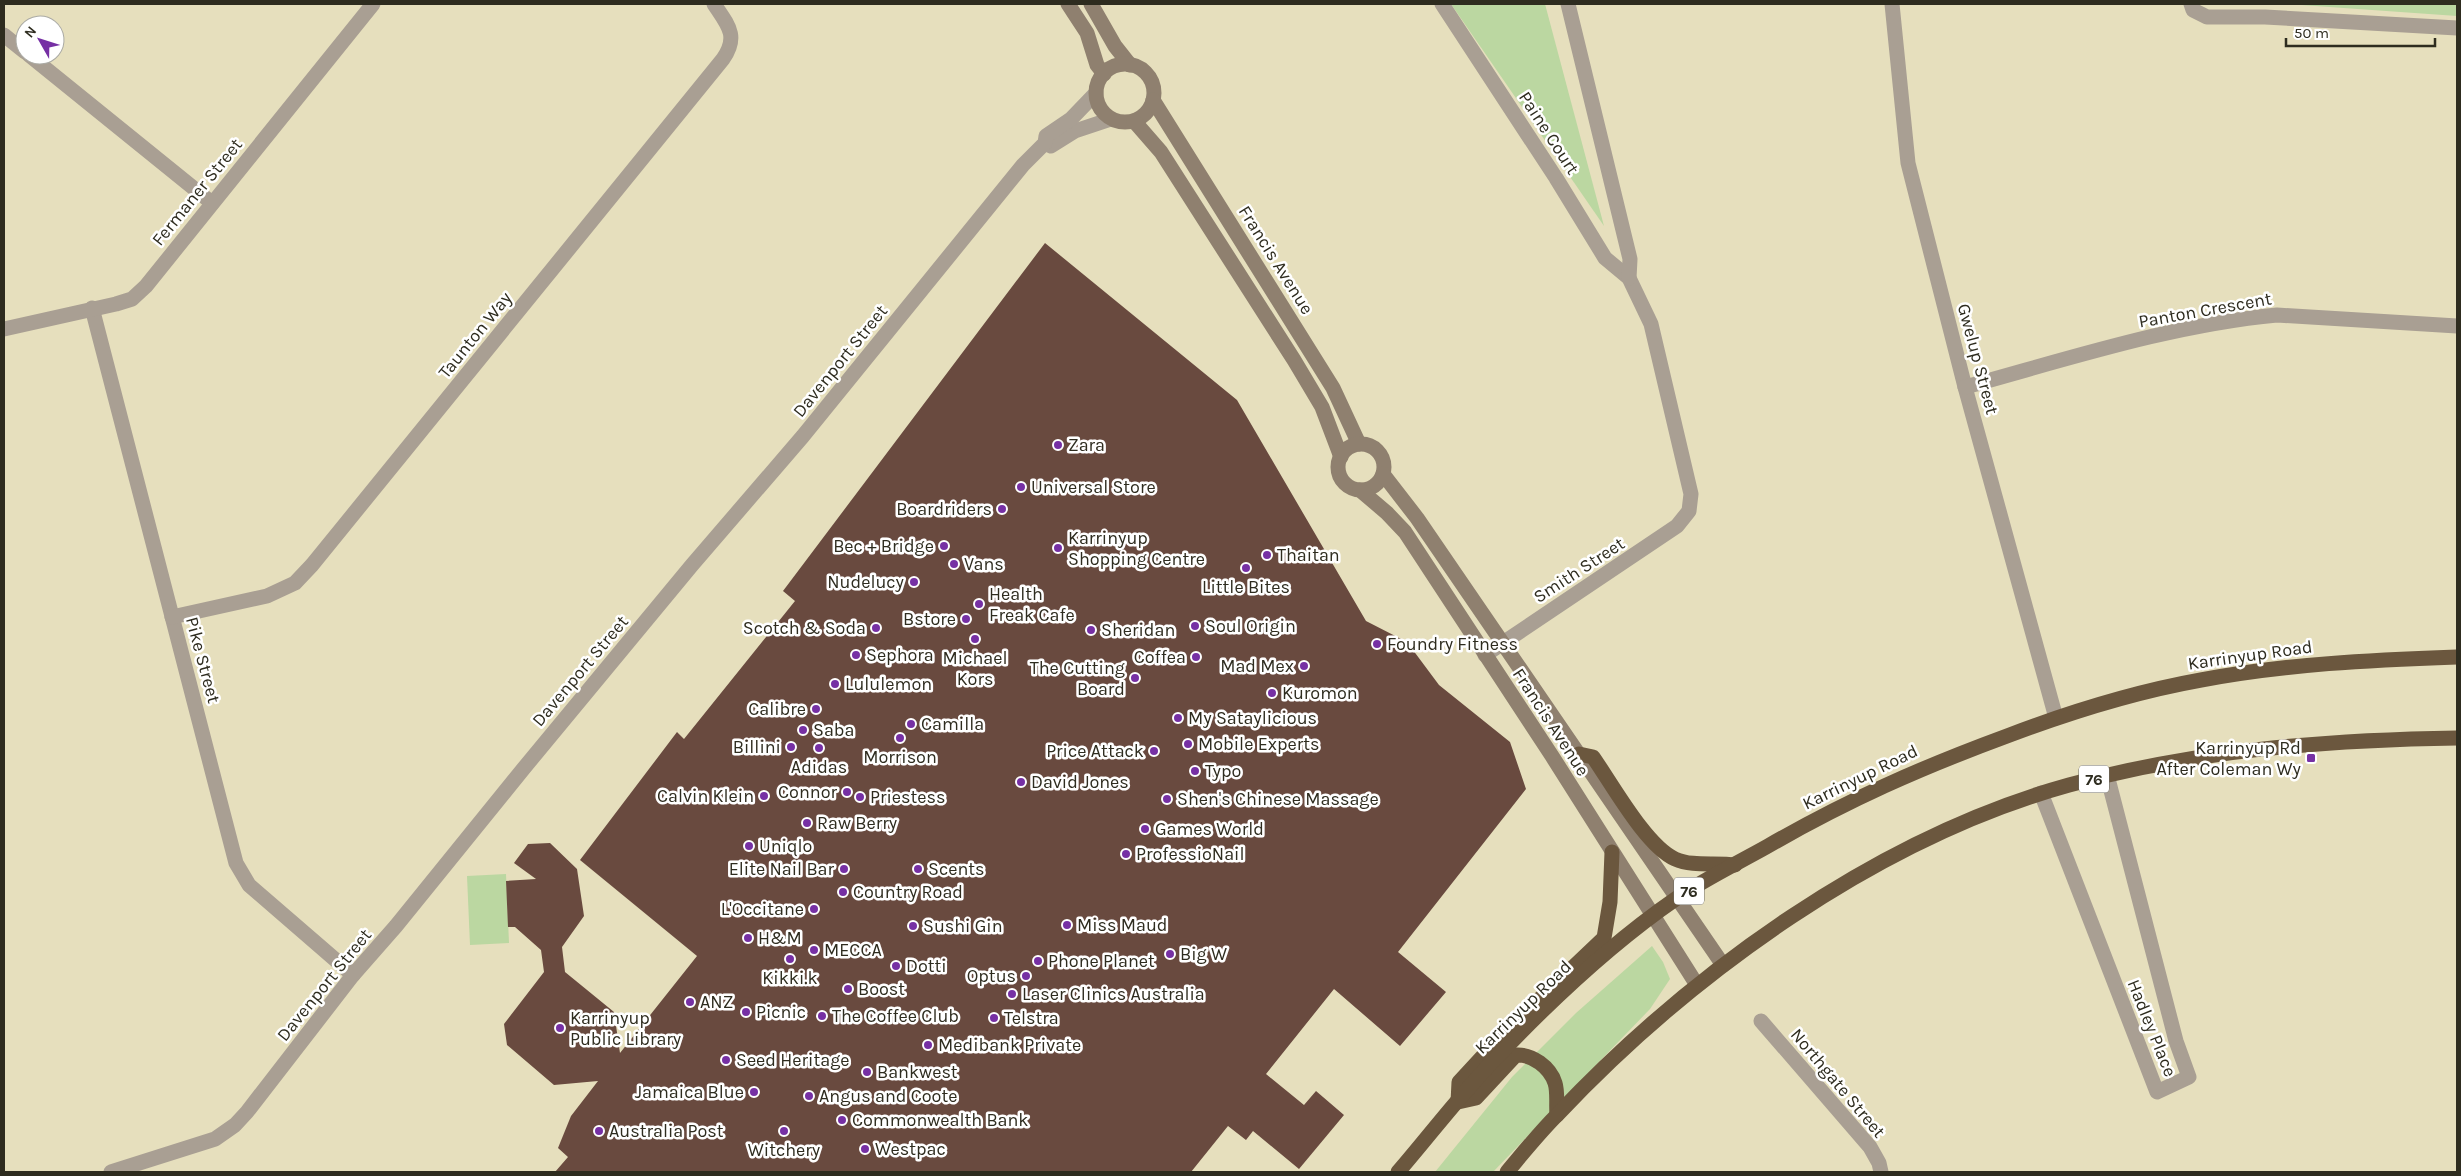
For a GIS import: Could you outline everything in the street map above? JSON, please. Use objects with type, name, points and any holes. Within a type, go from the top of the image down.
[{"type":"highway","name":"Karrinyup Road","points":[[1398,1172],[1492,1061],[1566,990],[1653,916],[1677,898],[1830,810],[1932,764],[2101,703],[2200,680],[2275,668],[2368,660],[2457,657]]},
{"type":"highway","name":"76","points":[[1507,1172],[1557,1115],[1614,1059],[1697,985],[1723,965],[1812,903],[1899,852],[1970,819],[2041,793],[2107,776],[2186,760],[2299,744],[2362,739],[2457,738]]},
{"type":"highway","points":[[1579,754],[1593,757],[1650,839],[1662,851],[1675,859],[1692,863],[1715,862],[1736,865]]},
{"type":"highway","points":[[1557,1115],[1555,1083],[1547,1069],[1536,1060],[1523,1054],[1516,1055],[1476,1098],[1458,1102],[1459,1082],[1507,1030],[1604,938],[1610,902],[1612,852]]},
{"type":"street","name":"Fermaner Street","points":[[4,329],[132,299],[146,286],[374,4]]},
{"type":"street","name":"Taunton Way","points":[[172,617],[268,596],[295,583],[312,565],[731,48],[732,33],[714,4]]},
{"type":"street","points":[[1068,4],[1087,33],[1097,65],[1104,74]]},
{"type":"street","points":[[1091,4],[1115,46],[1130,65],[1147,74],[1154,91],[1149,109],[1134,121],[1119,122],[1112,119],[1100,108],[1096,93],[1098,83],[1104,74],[1120,65],[1130,65]]},
{"type":"street","name":"Paine Court","points":[[1442,4],[1556,178],[1605,258],[1629,278],[1651,324],[1691,494],[1689,511]]},
{"type":"street","name":"Paine Court","points":[[1568,4],[1630,259],[1629,278]]},
{"type":"street","name":"Gwelup Street","points":[[1892,4],[1908,163],[1965,386],[2056,718]]},
{"type":"street","points":[[2191,4],[2193,10],[2207,17],[2265,17],[2457,28]]},
{"type":"street","points":[[4,35],[15,44]]},
{"type":"street","points":[[41,65],[212,203]]},
{"type":"street","name":"Davenport Street","points":[[111,1172],[204,1144],[235,1126],[353,975],[396,926],[692,565],[803,436],[1023,165],[1045,142],[1046,136],[1071,119],[1096,93]]},
{"type":"street","name":"Francis Avenue","points":[[1153,100],[1333,388],[1359,444],[1366,445],[1379,452],[1384,466],[1383,474],[1417,518],[1723,965]]},
{"type":"street","points":[[1045,142],[1051,146],[1075,131],[1112,119]]},
{"type":"street","name":"Francis Avenue","points":[[1134,121],[1162,152],[1322,407],[1341,457],[1339,464],[1342,479],[1353,488],[1360,490],[1387,513],[1405,532],[1697,985]]},
{"type":"street","name":"Pike Street","points":[[92,308],[236,863],[249,885],[353,975]]},
{"type":"street","name":"Panton Crescent","points":[[1965,386],[2165,333],[2247,318],[2277,315],[2457,326]]},
{"type":"street","points":[[1341,457],[1346,451],[1359,444]]},
{"type":"street","points":[[1360,490],[1375,486],[1383,474]]},
{"type":"street","name":"Smith Street","points":[[1485,655],[1660,539],[1677,526],[1689,511]]},
{"type":"street","name":"Hadley Place","points":[[2041,793],[2157,1092],[2189,1077],[2176,1041],[2107,776]]},
{"type":"street","name":"Northgate Street","points":[[1761,1021],[1870,1147],[1879,1163],[1881,1172]]},
{"type":"green space","points":[[1451,4],[1545,4],[1604,226]]},
{"type":"green space","points":[[2287,4],[2457,4],[2457,16]]},
{"type":"green space","points":[[506,874],[509,943],[470,945],[467,876]]},
{"type":"green space","points":[[1652,946],[1663,962],[1670,979],[1650,1009],[1493,1172],[1435,1172],[1512,1077],[1576,1013]]},
{"type":"building","name":"Karrinyup Shopping Centre","points":[[1045,243],[1237,400],[1366,621],[1407,642],[1439,685],[1510,742],[1526,789],[1398,952],[1446,992],[1400,1046],[1334,989],[1266,1074],[1304,1105],[1316,1091],[1344,1115],[1299,1169],[1253,1131],[1246,1140],[1228,1126],[1191,1172],[555,1172],[568,1157],[558,1148],[571,1116],[598,1081],[554,1085],[507,1045],[504,1024],[544,972],[541,950],[515,927],[508,927],[506,881],[536,879],[514,863],[528,844],[550,843],[577,869],[584,916],[562,947],[565,972],[614,1012],[620,1053],[697,956],[580,860],[677,732],[684,739],[795,601],[783,591]]},
{"type":"place","name":"Zara","points":[[1058,445]]},
{"type":"place","name":"Universal Store","points":[[1021,487]]},
{"type":"place","name":"Boardriders","points":[[1002,509]]},
{"type":"place","name":"Bec + Bridge","points":[[944,546]]},
{"type":"place","name":"Karrinyup Shopping Centre","points":[[1058,548]]},
{"type":"place","name":"Thaitan","points":[[1267,555]]},
{"type":"place","name":"Vans","points":[[954,564]]},
{"type":"place","name":"Little Bites","points":[[1246,568]]},
{"type":"place","name":"Nudelucy","points":[[914,582]]},
{"type":"place","name":"Health Freak Cafe","points":[[979,604]]},
{"type":"place","name":"Bstore","points":[[966,619]]},
{"type":"place","name":"Soul Origin","points":[[1195,626]]},
{"type":"place","name":"Scotch & Soda","points":[[876,628]]},
{"type":"place","name":"Sheridan","points":[[1091,630]]},
{"type":"place","name":"Michael Kors","points":[[975,639]]},
{"type":"place","name":"Foundry Fitness","points":[[1377,644]]},
{"type":"place","name":"Sephora","points":[[856,655]]},
{"type":"place","name":"Coffea","points":[[1196,657]]},
{"type":"place","name":"Mad Mex","points":[[1304,666]]},
{"type":"place","name":"The Cutting Board","points":[[1135,678]]},
{"type":"place","name":"Lululemon","points":[[835,684]]},
{"type":"place","name":"Kuromon","points":[[1272,693]]},
{"type":"place","name":"Calibre","points":[[816,709]]},
{"type":"place","name":"My Sataylicious","points":[[1178,718]]},
{"type":"place","name":"Camilla","points":[[911,724]]},
{"type":"place","name":"Saba","points":[[803,730]]},
{"type":"place","name":"Morrison","points":[[900,738]]},
{"type":"place","name":"Mobile Experts","points":[[1188,744]]},
{"type":"place","name":"Billini","points":[[791,747]]},
{"type":"place","name":"Adidas","points":[[819,748]]},
{"type":"place","name":"Price Attack","points":[[1154,751]]},
{"type":"place","name":"Karrinyup Rd After Coleman Wy","points":[[2311,758]]},
{"type":"place","name":"Typo","points":[[1195,771]]},
{"type":"place","name":"David Jones","points":[[1021,782]]},
{"type":"place","name":"Connor","points":[[847,792]]},
{"type":"place","name":"Calvin Klein","points":[[764,796]]},
{"type":"place","name":"Priestess","points":[[860,797]]},
{"type":"place","name":"Shen's Chinese Massage","points":[[1167,799]]},
{"type":"place","name":"Raw Berry","points":[[807,823]]},
{"type":"place","name":"Games World","points":[[1145,829]]},
{"type":"place","name":"Uniqlo","points":[[749,846]]},
{"type":"place","name":"ProfessioNail","points":[[1126,854]]},
{"type":"place","name":"Elite Nail Bar","points":[[844,869]]},
{"type":"place","name":"Scents","points":[[918,869]]},
{"type":"place","name":"Country Road","points":[[843,892]]},
{"type":"place","name":"L'Occitane","points":[[814,909]]},
{"type":"place","name":"Miss Maud","points":[[1067,925]]},
{"type":"place","name":"Sushi Gin","points":[[913,926]]},
{"type":"place","name":"H&M","points":[[748,938]]},
{"type":"place","name":"MECCA","points":[[814,950]]},
{"type":"place","name":"Big W","points":[[1170,954]]},
{"type":"place","name":"Kikki.k","points":[[790,959]]},
{"type":"place","name":"Phone Planet","points":[[1038,961]]},
{"type":"place","name":"Dotti","points":[[896,966]]},
{"type":"place","name":"Optus","points":[[1026,976]]},
{"type":"place","name":"Boost","points":[[848,989]]},
{"type":"place","name":"Laser Clinics Australia","points":[[1012,994]]},
{"type":"place","name":"ANZ","points":[[690,1002]]},
{"type":"place","name":"Picnic","points":[[746,1012]]},
{"type":"place","name":"The Coffee Club","points":[[822,1016]]},
{"type":"place","name":"Telstra","points":[[994,1018]]},
{"type":"place","name":"Karrinyup Public Library","points":[[560,1028]]},
{"type":"place","name":"Medibank Private","points":[[928,1045]]},
{"type":"place","name":"Seed Heritage","points":[[726,1060]]},
{"type":"place","name":"Bankwest","points":[[867,1072]]},
{"type":"place","name":"Jamaica Blue","points":[[754,1092]]},
{"type":"place","name":"Angus and Coote","points":[[809,1096]]},
{"type":"place","name":"Commonwealth Bank","points":[[842,1120]]},
{"type":"place","name":"Australia Post","points":[[599,1131]]},
{"type":"place","name":"Witchery","points":[[784,1131]]},
{"type":"place","name":"Westpac","points":[[865,1149]]}]
